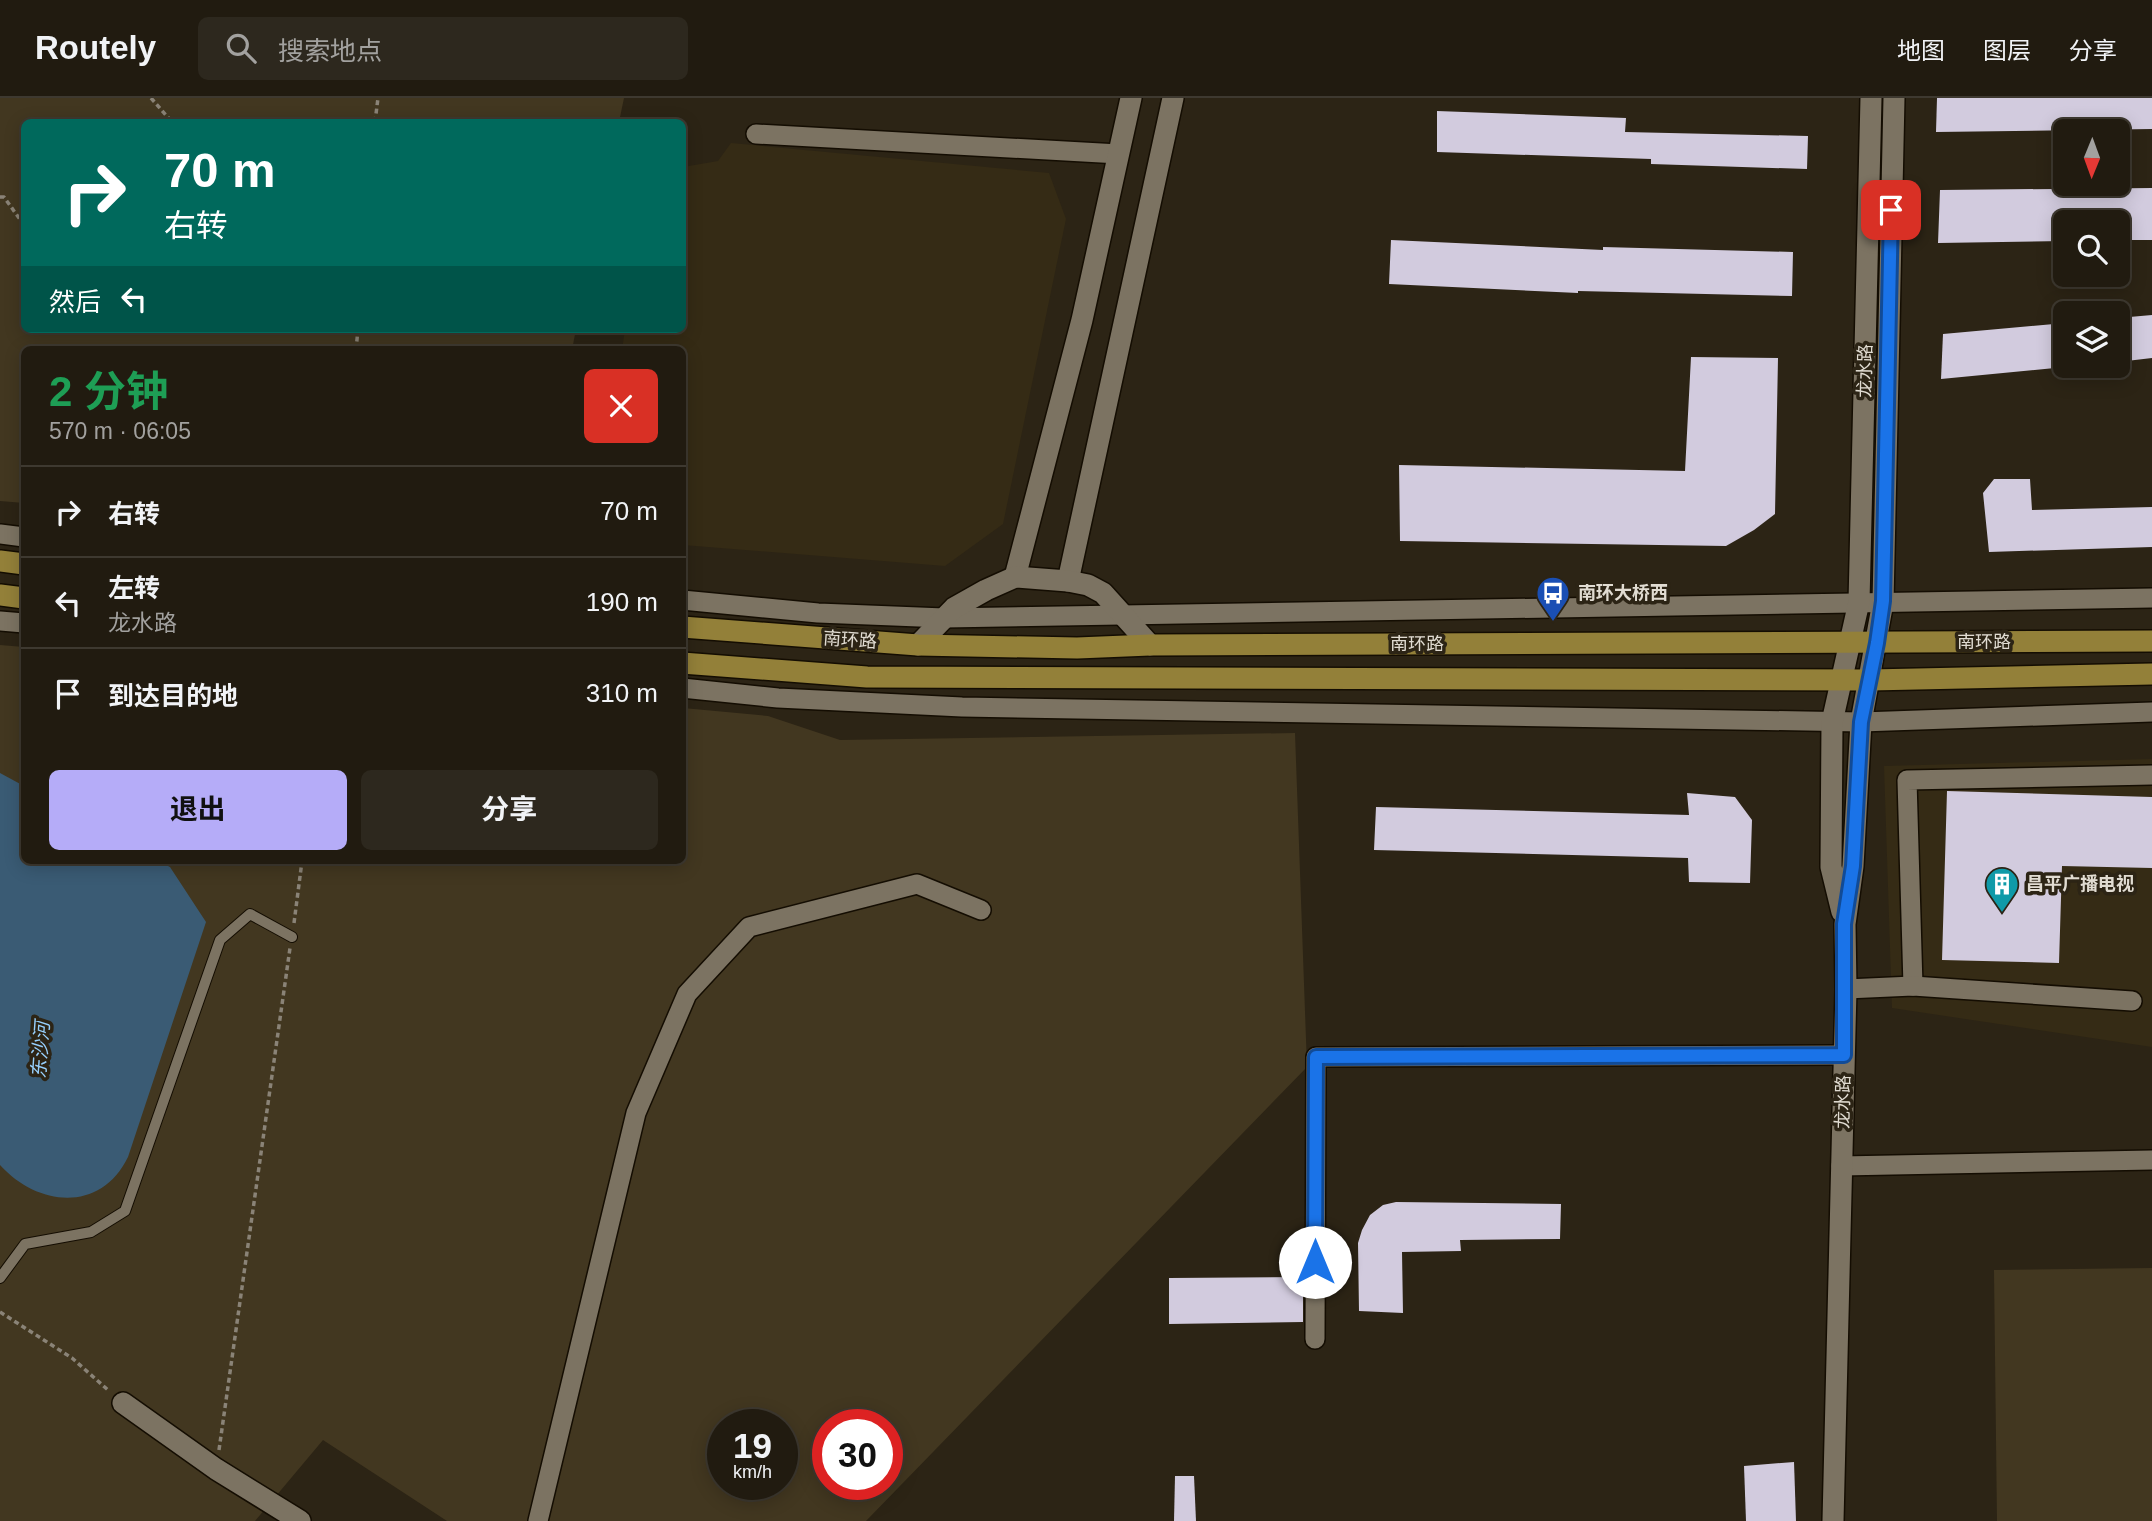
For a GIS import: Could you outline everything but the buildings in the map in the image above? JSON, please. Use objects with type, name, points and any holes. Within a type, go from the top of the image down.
[{"type":"main road","points":[[0,561],[21,564]]},
{"type":"main road","points":[[0,595],[21,598]]},
{"type":"main road","name":"南环路","points":[[686,627],[918,646],[1077,648],[1150,645],[2152,641]]},
{"type":"main road","name":"南环路","points":[[686,663],[867,677],[1870,680],[2152,674]]},
{"type":"street","points":[[1015,577],[1082,320],[1132,98]]},
{"type":"street","points":[[1068,581],[1173,98]]},
{"type":"street","name":"龙水路","points":[[1844,924],[1831,867],[1832,722],[1859,602],[1871,98]]},
{"type":"street","name":"龙水路","points":[[1833,1521],[1846,989],[1844,924],[1853,866],[1861,722],[1883,601],[1894,98]]},
{"type":"street","points":[[756,134],[1119,154]]},
{"type":"street","points":[[0,534],[21,537]]},
{"type":"street","points":[[918,646],[954,608],[1015,577],[1088,585],[1103,593],[1150,645]]},
{"type":"street","points":[[686,600],[818,613],[944,618],[2152,598]]},
{"type":"street","points":[[0,621],[21,623]]},
{"type":"street","points":[[686,688],[778,698],[962,707],[1832,722],[2152,712]]},
{"type":"street","points":[[1913,986],[1907,780],[2152,775]]},
{"type":"street","points":[[538,1521],[636,1113],[687,994],[749,928],[917,884],[981,910]]},
{"type":"street","points":[[1846,989],[1913,986],[2132,1001]]},
{"type":"street","points":[[1315,1339],[1316,1057],[1844,1055]]},
{"type":"street","points":[[1841,1166],[2152,1160]]},
{"type":"street","points":[[123,1404],[216,1469],[300,1521]]},
{"type":"lane","points":[[0,1278],[25,1244],[91,1232],[125,1211],[220,940],[250,914],[292,937]]},
{"type":"path","points":[[151,98],[169,119]]},
{"type":"path","points":[[375,119],[378,98]]},
{"type":"path","points":[[0,197],[4,197],[21,221]]},
{"type":"path","points":[[216,1469],[302,864]]},
{"type":"path","points":[[0,1312],[72,1358],[123,1404]]},
{"type":"shaded area","points":[[0,98],[624,98],[620,119],[21,119],[21,333],[575,333],[573,346],[21,346],[21,503],[0,501]]},
{"type":"shaded area","points":[[731,143],[1049,173],[1066,219],[1003,524],[945,566],[686,545],[686,346],[623,346],[624,333],[686,333],[686,166],[718,161]]},
{"type":"shaded area","points":[[0,645],[21,647],[21,864],[686,864],[686,708],[768,716],[840,740],[1295,733],[1307,1067],[903,1483],[903,1409],[812,1409],[812,1500],[886,1500],[866,1521],[447,1521],[323,1440],[255,1521],[0,1521]]},
{"type":"shaded area","points":[[2152,759],[2152,1047],[1892,1008],[1884,766]]},
{"type":"shaded area","points":[[2152,1268],[2152,1521],[1997,1521],[1994,1270]]},
{"type":"water","name":"东沙河","points":[[0,773],[21,784],[21,864],[164,864],[170,867],[206,922],[128,1157],[116,1175],[102,1188],[86,1195],[68,1198],[50,1196],[32,1189],[15,1179],[0,1165]]},
{"type":"place","name":"南环大桥西","points":[[1553,623]]},
{"type":"place","name":"昌平广播电视","points":[[2002,914]]},
{"type":"route","points":[[1315,1262],[1316,1057],[1844,1055],[1844,924],[1853,866],[1861,722],[1883,601],[1891,210]]}]
